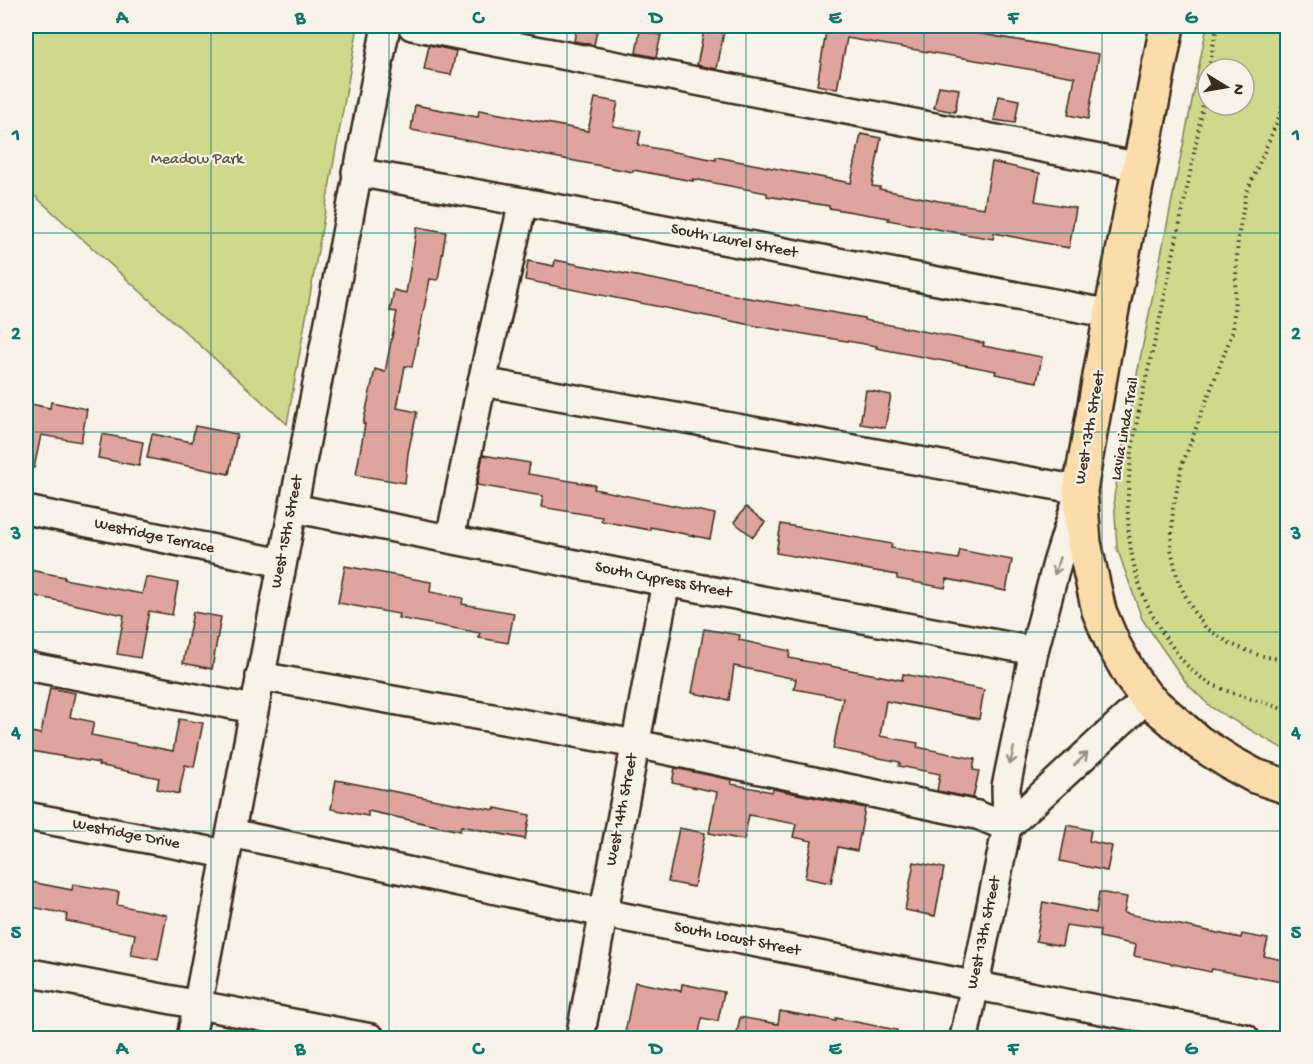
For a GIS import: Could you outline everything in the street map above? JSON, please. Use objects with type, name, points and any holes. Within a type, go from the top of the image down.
[{"type":"main road","name":"West 13th Street","points":[[1080,490],[1167,26]]},
{"type":"main road","points":[[1080,490],[1084,543],[1099,611],[1131,678],[1147,698],[1198,742],[1255,776],[1287,787]]},
{"type":"street","name":"West 15th Street","points":[[191,1038],[356,172],[386,26]]},
{"type":"street","points":[[412,26],[1141,167]]},
{"type":"street","name":"South Laurel Street","points":[[356,172],[1112,314]]},
{"type":"street","points":[[450,539],[482,382],[523,202]]},
{"type":"street","points":[[482,382],[1080,490]]},
{"type":"street","name":"West 13th Street","points":[[964,1038],[1007,827],[1006,787],[1035,651],[1057,563],[1080,490]]},
{"type":"street","name":"South Cypress Street","points":[[293,508],[666,582],[1035,651]]},
{"type":"street","name":"Westridge Terrace","points":[[26,510],[282,563]]},
{"type":"street","name":"West 14th Street","points":[[580,1038],[666,582]]},
{"type":"street","points":[[26,666],[254,709]]},
{"type":"street","points":[[260,676],[636,744],[977,815],[1007,827],[1147,698]]},
{"type":"street","name":"Westridge Drive","points":[[26,816],[229,843]]},
{"type":"street","name":"South Locust Street","points":[[229,843],[1245,1038]]},
{"type":"street","points":[[26,972],[371,1038]]},
{"type":"path","points":[[1212,57],[1218,26]]},
{"type":"path","points":[[1287,77],[1280,115],[1246,194],[1238,238],[1233,331],[1182,465],[1173,509],[1171,549],[1178,581],[1193,611],[1206,628],[1231,644],[1258,655],[1287,661]]},
{"type":"path","name":"Lavia Linda Trail","points":[[1200,117],[1127,484],[1129,535],[1137,580],[1144,600],[1157,624],[1182,660],[1199,676],[1215,686],[1287,711]]},
{"type":"green space","name":"Meadow Park","points":[[26,26],[358,26],[287,424],[26,188]]},
{"type":"green space","points":[[1207,26],[1287,26],[1287,751],[1212,708],[1187,684],[1142,619],[1117,548],[1114,497],[1196,81],[1196,117],[1256,117],[1256,57],[1201,57]]},
{"type":"building","points":[[577,26],[598,26],[594,45],[574,41]]},
{"type":"building","points":[[705,26],[725,26],[717,69],[697,65]]},
{"type":"building","points":[[827,26],[935,26],[1099,54],[1088,119],[1068,115],[1075,77],[847,38],[837,89],[817,85]]},
{"type":"building","points":[[640,31],[661,35],[656,57],[636,53]]},
{"type":"building","points":[[429,45],[456,51],[451,75],[424,70]]},
{"type":"building","points":[[939,86],[959,89],[955,112],[934,108]]},
{"type":"building","points":[[999,96],[1019,100],[1015,123],[994,120]]},
{"type":"building","points":[[595,98],[618,102],[613,126],[641,131],[638,145],[716,160],[716,157],[851,183],[861,134],[881,138],[872,186],[939,201],[984,208],[992,162],[1040,173],[1035,201],[1076,208],[1069,248],[994,233],[993,239],[947,231],[829,208],[829,206],[767,196],[767,193],[693,179],[693,181],[633,170],[633,172],[411,130],[415,105],[478,117],[479,110],[588,131]]},
{"type":"building","points":[[417,227],[446,232],[438,280],[430,279],[412,367],[405,366],[397,408],[417,412],[408,453],[405,483],[356,475],[365,424],[363,424],[375,369],[385,372],[397,312],[390,311],[394,290],[406,293]]},
{"type":"building","points":[[555,260],[864,318],[864,320],[984,343],[983,346],[1042,357],[1037,382],[995,374],[996,371],[876,348],[877,346],[756,326],[525,280],[528,261],[554,266]]},
{"type":"building","points":[[866,390],[891,395],[885,428],[860,424]]},
{"type":"building","points":[[51,402],[87,409],[81,442],[41,435],[34,468],[26,467],[26,403],[50,408]]},
{"type":"building","points":[[195,426],[237,434],[229,474],[147,458],[152,434],[192,442]]},
{"type":"building","points":[[102,434],[143,442],[139,466],[98,458]]},
{"type":"building","points":[[483,455],[530,463],[528,474],[595,485],[594,489],[715,514],[710,539],[650,527],[650,530],[601,521],[602,517],[541,507],[543,496],[477,485]]},
{"type":"building","points":[[746,507],[765,522],[753,537],[734,522]]},
{"type":"building","points":[[781,524],[892,544],[891,548],[958,559],[960,550],[1012,560],[1006,591],[947,579],[945,588],[897,579],[897,575],[776,553]]},
{"type":"building","points":[[345,566],[431,582],[430,592],[463,598],[462,604],[514,613],[508,643],[479,638],[480,633],[398,618],[399,614],[338,603]]},
{"type":"building","points":[[30,570],[142,594],[146,577],[178,583],[172,615],[149,611],[140,658],[117,654],[124,615],[26,594]]},
{"type":"building","points":[[193,612],[221,617],[212,669],[183,663]]},
{"type":"building","points":[[704,629],[740,635],[739,640],[790,651],[789,658],[902,680],[903,674],[984,690],[979,719],[886,701],[880,736],[918,743],[917,747],[975,759],[973,770],[979,771],[973,798],[937,791],[940,774],[899,766],[900,762],[833,749],[843,698],[794,689],[796,679],[734,666],[729,700],[692,693]]},
{"type":"building","points":[[50,688],[75,693],[70,717],[94,722],[91,735],[173,751],[179,719],[203,723],[194,767],[185,765],[179,794],[157,789],[159,778],[98,765],[99,763],[26,750],[26,731],[41,734]]},
{"type":"building","points":[[675,768],[732,780],[731,784],[772,792],[773,789],[865,808],[857,851],[838,847],[831,883],[805,878],[812,841],[793,837],[796,824],[749,815],[744,840],[709,833],[717,792],[672,783]]},
{"type":"building","points":[[336,780],[530,815],[525,839],[461,826],[460,831],[368,811],[368,816],[331,809]]},
{"type":"building","points":[[1067,825],[1091,830],[1089,841],[1112,846],[1107,871],[1060,861]]},
{"type":"building","points":[[679,828],[705,833],[694,887],[668,882]]},
{"type":"building","points":[[914,862],[944,868],[935,916],[905,910]]},
{"type":"building","points":[[26,881],[72,890],[73,884],[119,892],[117,905],[167,915],[158,960],[131,955],[135,934],[66,921],[67,914],[26,906]]},
{"type":"building","points":[[1099,892],[1127,897],[1124,913],[1241,938],[1242,934],[1268,939],[1264,956],[1287,961],[1287,983],[1212,969],[1211,972],[1134,956],[1136,945],[1099,937],[1100,930],[1066,925],[1062,946],[1036,941],[1043,902],[1096,913]]},
{"type":"building","points":[[635,982],[681,991],[682,984],[724,992],[718,1021],[702,1018],[698,1038],[624,1038]]},
{"type":"building","points":[[780,1011],[836,1021],[836,1018],[897,1030],[897,1038],[736,1038],[740,1017],[778,1024]]}]
